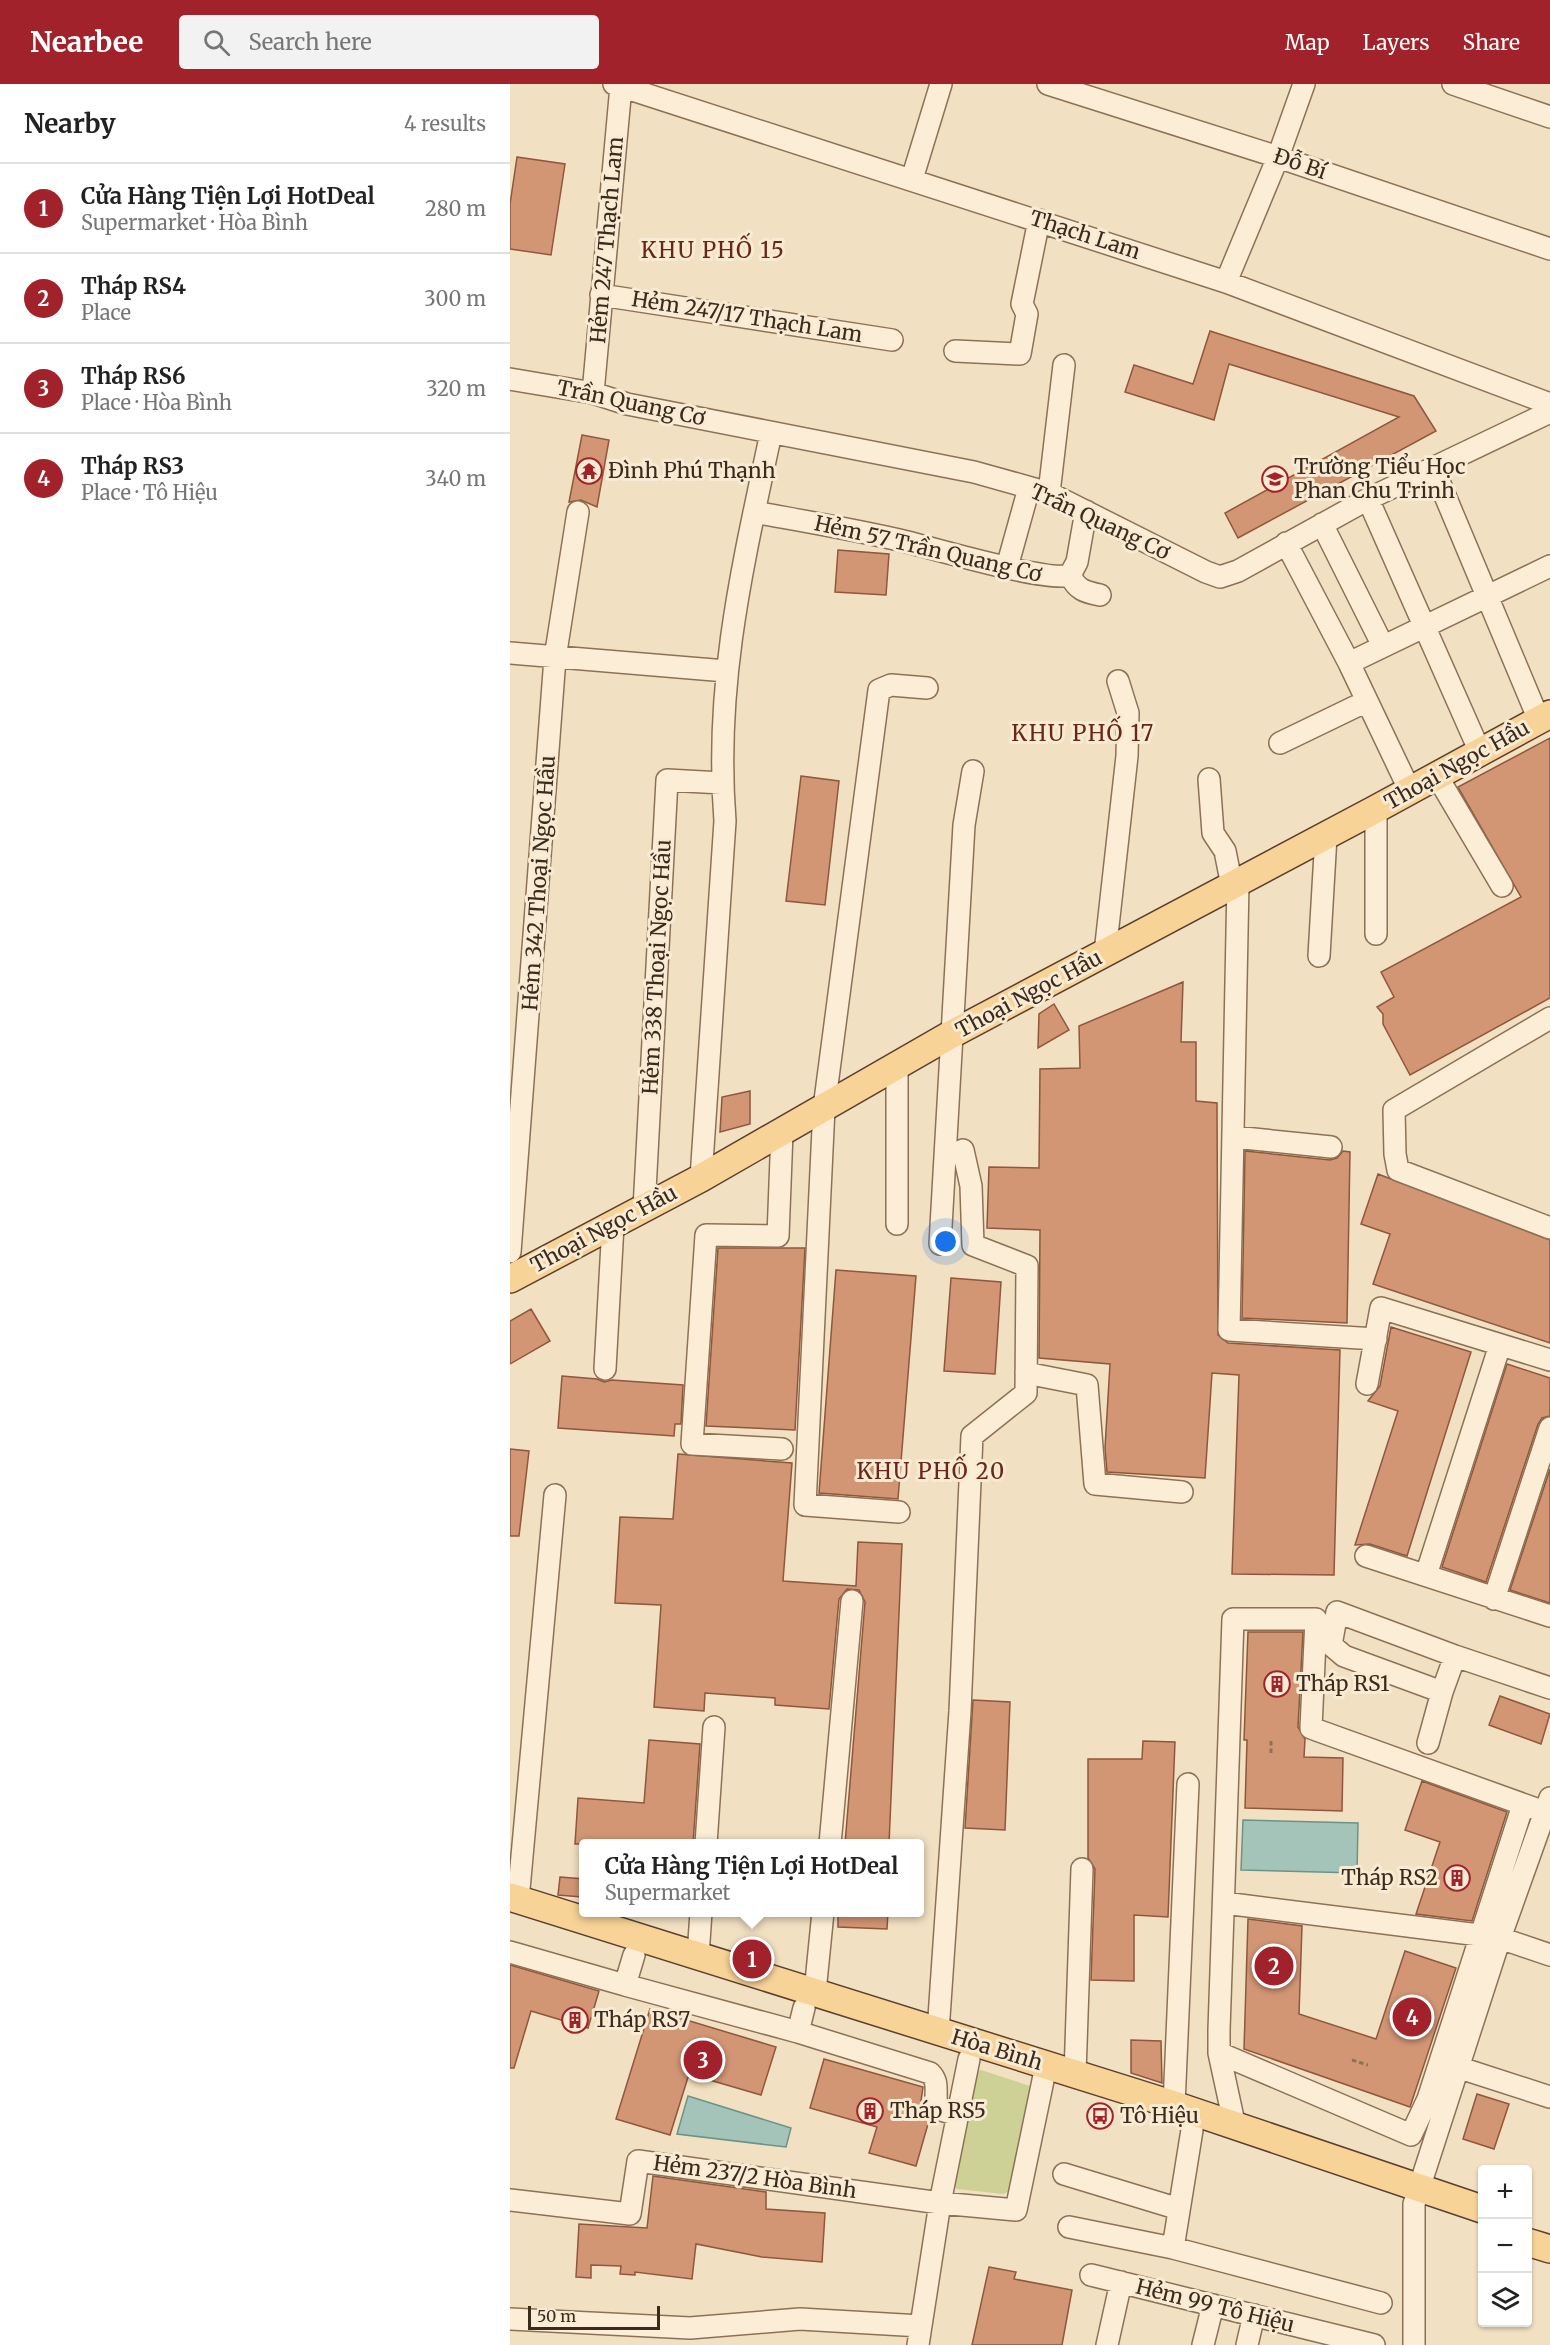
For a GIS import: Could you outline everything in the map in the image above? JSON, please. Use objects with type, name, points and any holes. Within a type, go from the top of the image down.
[{"type":"main road","name":"Thoại Ngọc Hầu","points":[[510,1279],[701,1178],[950,1035],[1545,717]]},
{"type":"main road","name":"Hòa Bình","points":[[513,1904],[634,1955],[806,2011],[969,2059],[1044,2074],[1075,2074],[1174,2105],[1416,2196],[1478,2225]]},
{"type":"main road","name":"Hòa Bình","points":[[513,1904],[698,1956],[806,2011],[938,2032],[1192,2130],[1416,2196],[1478,2208]]},
{"type":"main road","points":[[1532,2226],[1550,2232]]},
{"type":"main road","points":[[1532,2244],[1550,2249]]},
{"type":"street","points":[[912,179],[941,84]]},
{"type":"street","name":"Đỗ Bí","points":[[1048,84],[1278,157],[1550,249]]},
{"type":"street","points":[[1226,282],[1278,157],[1304,84]]},
{"type":"street","points":[[1453,84],[1550,117]]},
{"type":"street","name":"Thạch Lam","points":[[618,85],[1226,282],[1550,404]]},
{"type":"street","name":"Hẻm 247 Thạch Lam","points":[[592,393],[618,85]]},
{"type":"street","points":[[955,351],[1020,354],[1027,314],[1022,304],[1039,220]]},
{"type":"street","name":"Hẻm 247/17 Thạch Lam","points":[[601,295],[892,340]]},
{"type":"street","points":[[1008,567],[1039,490],[1064,364]]},
{"type":"street","name":"Trần Quang Cơ","points":[[510,379],[592,393],[627,404],[974,472],[1039,490],[1086,510],[1220,577],[1238,571],[1368,499],[1550,412]]},
{"type":"street","points":[[701,1178],[725,821],[722,783],[726,671],[738,588],[771,433]]},
{"type":"street","points":[[1432,467],[1487,596],[1545,717]]},
{"type":"street","points":[[1368,499],[1480,752]]},
{"type":"street","name":"Hẻm 57 Trần Quang Cơ","points":[[754,512],[899,540],[1056,578],[1070,575],[1077,562],[1086,510]]},
{"type":"street","name":"Hẻm 342 Thoại Ngọc Hầu","points":[[510,1252],[555,658],[578,512]]},
{"type":"street","points":[[1322,524],[1383,646]]},
{"type":"street","points":[[1286,543],[1349,663],[1410,791]]},
{"type":"street","points":[[1349,663],[1550,566]]},
{"type":"street","points":[[1070,575],[1074,584],[1084,592],[1100,595]]},
{"type":"street","points":[[510,653],[726,671]]},
{"type":"street","points":[[1105,953],[1126,756],[1128,713],[1118,681]]},
{"type":"street","points":[[899,1512],[805,1505],[824,1108],[879,690],[891,685],[927,688]]},
{"type":"street","points":[[1280,743],[1367,701]]},
{"type":"street","points":[[940,1244],[950,1035],[964,825],[973,771]]},
{"type":"street","points":[[1437,776],[1502,886]]},
{"type":"street","points":[[1209,779],[1213,833],[1225,851],[1235,884],[1234,1137],[1229,1330],[1376,1339]]},
{"type":"street","name":"Hẻm 338 Thoại Ngọc Hầu","points":[[644,1209],[667,780],[722,783]]},
{"type":"street","points":[[1376,809],[1376,934]]},
{"type":"street","points":[[1319,956],[1326,836]]},
{"type":"street","points":[[1550,1018],[1394,1110],[1395,1154],[1398,1170],[1550,1228]]},
{"type":"street","points":[[897,1066],[897,1224]]},
{"type":"street","points":[[782,1132],[778,1236],[706,1235],[692,1444],[782,1449]]},
{"type":"street","points":[[1234,1137],[1331,1147]]},
{"type":"street","points":[[938,2032],[960,1711],[972,1436],[1026,1393],[1027,1266],[973,1245],[971,1186],[963,1150]]},
{"type":"street","points":[[605,1369],[614,1225]]},
{"type":"street","points":[[1367,1384],[1381,1308],[1550,1360]]},
{"type":"street","points":[[1426,1575],[1500,1344]]},
{"type":"street","points":[[1026,1373],[1087,1385],[1095,1484],[1182,1492]]},
{"type":"street","points":[[1494,1599],[1550,1428]]},
{"type":"street","points":[[513,1904],[555,1496]]},
{"type":"street","points":[[1366,1556],[1550,1616]]},
{"type":"street","points":[[830,1839],[852,1601]]},
{"type":"street","points":[[1442,1692],[1344,1656],[1331,1645],[1337,1612],[1550,1688]]},
{"type":"street","points":[[1220,2053],[1411,2135],[1428,2099],[1490,1937],[1548,1808],[1523,1805],[1311,1728],[1316,1619],[1233,1618],[1220,2053],[1235,2127]]},
{"type":"street","points":[[1428,1743],[1455,1656]]},
{"type":"street","points":[[706,1839],[714,1727]]},
{"type":"street","points":[[1174,2105],[1188,1784]]},
{"type":"street","points":[[1419,2344],[1416,2196],[1457,2067],[1523,1805]]},
{"type":"street","points":[[1075,2074],[1082,1869]]},
{"type":"street","points":[[1224,1903],[1490,1937],[1550,1955]]},
{"type":"street","points":[[698,1956],[701,1917]]},
{"type":"street","points":[[806,2011],[822,1917]]},
{"type":"street","points":[[510,1952],[625,1985],[806,2011],[930,2073],[936,2079],[938,2086],[937,2105],[944,2111],[958,2115]]},
{"type":"street","points":[[625,1985],[634,1955]]},
{"type":"street","points":[[510,2319],[690,2328],[800,2319],[919,2335],[940,2203],[969,2059]]},
{"type":"street","points":[[1457,2067],[1550,2097]]},
{"type":"street","points":[[940,2203],[1017,2210],[1044,2074]]},
{"type":"street","points":[[1173,2248],[1192,2130]]},
{"type":"street","name":"Hẻm 237/2 Hòa Bình","points":[[510,2200],[630,2214],[638,2161],[940,2203]]},
{"type":"street","points":[[1064,2174],[1179,2209]]},
{"type":"street","points":[[1069,2227],[1173,2248],[1381,2303]]},
{"type":"street","name":"Hẻm 99 Tô Hiệu","points":[[1091,2275],[1254,2315],[1328,2339],[1374,2345]]},
{"type":"street","points":[[1107,2345],[1121,2283]]},
{"type":"street","points":[[1203,2345],[1213,2305]]},
{"type":"street","points":[[1247,2345],[1254,2315]]},
{"type":"path","points":[[1271,1741],[1271,1756]]},
{"type":"path","points":[[1352,2060],[1368,2065]]},
{"type":"green space","points":[[981,2070],[1033,2087],[1013,2189],[1003,2194],[957,2189],[953,2184],[975,2072]]},
{"type":"water","points":[[1243,1820],[1358,1823],[1357,1873],[1241,1870]]},
{"type":"water","points":[[688,2096],[791,2128],[786,2147],[677,2134]]},
{"type":"building","points":[[517,157],[565,164],[551,255],[510,249],[510,204]]},
{"type":"building","points":[[1210,331],[1414,396],[1436,431],[1238,538],[1225,513],[1399,417],[1229,364],[1214,420],[1125,392],[1134,365],[1193,384]]},
{"type":"building","name":"Đình Phú Thạnh","points":[[582,435],[609,440],[597,507],[581,500],[569,502]]},
{"type":"building","points":[[838,550],[889,554],[886,595],[835,592]]},
{"type":"building","points":[[1550,738],[1550,998],[1410,1075],[1383,1024],[1383,1014],[1377,1007],[1394,997],[1381,972],[1521,897],[1458,787]]},
{"type":"building","points":[[801,776],[839,781],[825,905],[786,901]]},
{"type":"building","points":[[1183,982],[1181,1042],[1196,1042],[1196,1101],[1217,1103],[1218,1335],[1228,1343],[1340,1350],[1334,1575],[1232,1574],[1239,1375],[1212,1373],[1205,1478],[1107,1472],[1105,1448],[1110,1364],[1039,1358],[1040,1230],[987,1228],[989,1167],[1039,1168],[1040,1069],[1080,1068],[1079,1026]]},
{"type":"building","points":[[1054,1004],[1069,1030],[1038,1048],[1039,1014]]},
{"type":"building","points":[[750,1091],[750,1124],[720,1132],[722,1097]]},
{"type":"building","points":[[1245,1151],[1330,1160],[1337,1158],[1343,1151],[1350,1152],[1347,1323],[1242,1318]]},
{"type":"building","points":[[1378,1174],[1550,1240],[1550,1343],[1373,1284],[1390,1234],[1361,1224]]},
{"type":"building","points":[[718,1248],[805,1248],[795,1430],[706,1426]]},
{"type":"building","points":[[836,1270],[916,1276],[898,1499],[819,1493]]},
{"type":"building","points":[[951,1278],[1001,1282],[995,1374],[944,1371]]},
{"type":"building","points":[[531,1309],[550,1341],[510,1364],[510,1321]]},
{"type":"building","points":[[1391,1327],[1471,1352],[1407,1556],[1370,1544],[1355,1545],[1398,1411],[1368,1401],[1380,1386]]},
{"type":"building","points":[[1507,1364],[1550,1378],[1550,1416],[1542,1418],[1538,1424],[1486,1582],[1442,1567]]},
{"type":"building","points":[[562,1376],[597,1379],[604,1382],[612,1380],[683,1385],[681,1424],[675,1424],[674,1436],[558,1428]]},
{"type":"building","points":[[510,1449],[529,1451],[519,1536],[510,1536]]},
{"type":"building","points":[[678,1454],[792,1463],[783,1581],[856,1586],[858,1542],[902,1544],[889,1839],[845,1839],[865,1602],[859,1590],[847,1589],[839,1599],[829,1709],[775,1705],[775,1698],[705,1693],[704,1711],[654,1707],[661,1605],[615,1603],[620,1517],[673,1519]]},
{"type":"building","points":[[1550,1469],[1550,1603],[1510,1590]]},
{"type":"building","points":[[1248,1632],[1303,1632],[1298,1727],[1305,1739],[1304,1757],[1343,1758],[1342,1811],[1245,1808],[1247,1740],[1244,1740]]},
{"type":"building","points":[[1500,1696],[1550,1714],[1541,1744],[1489,1725]]},
{"type":"building","points":[[973,1700],[1010,1702],[1005,1830],[965,1828]]},
{"type":"building","points":[[649,1740],[700,1744],[693,1839],[579,1839],[579,1844],[575,1844],[578,1798],[644,1803]]},
{"type":"building","points":[[1143,1741],[1175,1742],[1168,1917],[1134,1915],[1134,1981],[1091,1980],[1095,1869],[1088,1858],[1088,1759],[1142,1759]]},
{"type":"building","name":"Tháp RS2","points":[[1422,1781],[1507,1812],[1472,1921],[1416,1914],[1440,1842],[1405,1830]]},
{"type":"building","points":[[560,1877],[579,1879],[579,1897],[558,1895]]},
{"type":"building","points":[[838,1917],[888,1917],[887,1929],[838,1927]]},
{"type":"building","points":[[1248,1919],[1302,1926],[1299,2014],[1376,2039],[1405,1951],[1456,1968],[1410,2107],[1244,2049]]},
{"type":"building","name":"Tháp RS7","points":[[510,1965],[599,1991],[588,2028],[531,2011],[514,2068],[510,2068]]},
{"type":"building","points":[[650,2009],[776,2047],[761,2095],[689,2074],[670,2135],[616,2119]]},
{"type":"building","points":[[1131,2040],[1161,2041],[1162,2083],[1131,2073]]},
{"type":"building","name":"Tháp RS5","points":[[824,2059],[923,2087],[919,2114],[930,2117],[916,2166],[869,2153],[877,2127],[810,2108]]},
{"type":"building","points":[[1477,2094],[1509,2104],[1494,2149],[1463,2139]]},
{"type":"building","points":[[653,2176],[766,2192],[766,2209],[825,2213],[822,2262],[762,2257],[696,2244],[692,2279],[635,2272],[635,2275],[620,2274],[621,2266],[591,2265],[591,2278],[576,2277],[579,2224],[647,2228]]},
{"type":"building","points":[[989,2267],[1016,2272],[1014,2279],[1072,2290],[1062,2345],[972,2345]]},
{"type":"place","name":"Đình Phú Thạnh","points":[[589,471]]},
{"type":"place","name":"Trường Tiểu Học Phan Chu Trinh","points":[[1275,479]]},
{"type":"place","name":"Tháp RS1","points":[[1277,1684]]},
{"type":"place","name":"Tháp RS2","points":[[1457,1878]]},
{"type":"place","name":"Cửa Hàng Tiện Lợi HotDeal","points":[[752,1959]]},
{"type":"place","name":"Tháp RS4","points":[[1274,1966]]},
{"type":"place","name":"Tháp RS3","points":[[1412,2017]]},
{"type":"place","name":"Tháp RS7","points":[[575,2020]]},
{"type":"place","name":"Tháp RS6","points":[[703,2060]]},
{"type":"place","name":"Tháp RS5","points":[[870,2111]]},
{"type":"place","name":"Tô Hiệu","points":[[1100,2116]]},
{"type":"district","name":"KHU PHỐ 15","points":[[713,250]]},
{"type":"district","name":"KHU PHỐ 17","points":[[1083,733]]},
{"type":"district","name":"KHU PHỐ 20","points":[[931,1471]]}]
